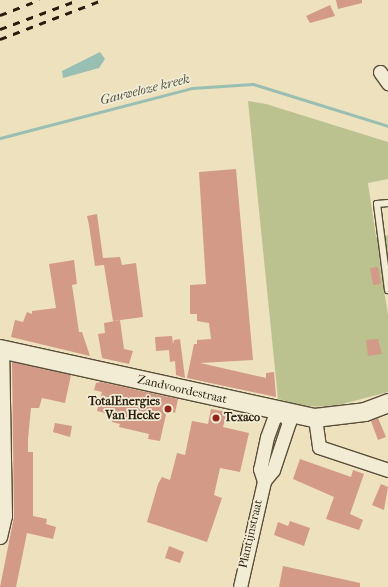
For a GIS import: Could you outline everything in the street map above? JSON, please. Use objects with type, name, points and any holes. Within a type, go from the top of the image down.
[{"type":"main road","name":"Zandvoordestraat","points":[[1,349],[282,413],[315,418],[365,412],[388,403]]},
{"type":"street","points":[[380,72],[388,83]]},
{"type":"street","points":[[0,537],[5,516],[1,349]]},
{"type":"street","name":"Plantijnstraat","points":[[240,587],[264,481],[273,470],[288,429],[289,422],[282,413]]},
{"type":"street","points":[[315,418],[319,447],[388,470]]},
{"type":"lane","points":[[388,203],[378,204],[388,290]]},
{"type":"green space","points":[[248,101],[266,104],[388,142],[388,179],[368,183],[376,237],[388,235],[388,288],[384,290],[388,315],[388,392],[331,407],[304,406],[278,399]]},
{"type":"water","points":[[100,52],[105,59],[99,68],[63,78],[62,71]]},
{"type":"building","points":[[336,0],[362,0],[362,3],[338,9]]},
{"type":"building","points":[[330,5],[335,16],[310,23],[306,16]]},
{"type":"building","points":[[236,169],[253,360],[200,363],[266,378],[266,373],[274,372],[276,397],[187,378],[194,344],[197,344],[197,340],[211,339],[209,323],[197,321],[197,314],[190,314],[190,285],[206,284],[199,172]]},
{"type":"building","points":[[97,214],[103,258],[120,257],[122,265],[136,263],[143,317],[113,321],[104,265],[95,266],[87,216]]},
{"type":"building","points":[[74,260],[77,284],[72,285],[79,332],[82,332],[90,356],[11,337],[15,320],[23,322],[27,312],[32,314],[32,311],[56,308],[49,264]]},
{"type":"building","points":[[378,267],[381,284],[373,285],[370,268]]},
{"type":"building","points":[[120,320],[124,349],[133,351],[129,364],[102,358],[98,334],[105,333],[104,323]]},
{"type":"building","points":[[172,336],[173,344],[174,340],[180,339],[185,378],[176,375],[175,361],[170,362],[169,350],[156,351],[155,337]]},
{"type":"building","points":[[378,339],[382,354],[368,356],[366,340]]},
{"type":"building","points":[[12,362],[71,375],[65,403],[42,398],[39,408],[31,408],[28,452],[33,452],[33,516],[47,519],[46,524],[56,527],[53,539],[27,533],[16,587],[0,587],[14,517]]},
{"type":"building","points":[[101,382],[178,399],[175,413],[167,410],[160,441],[148,439],[149,434],[119,427],[120,424],[112,422],[113,415],[97,411],[102,392],[94,390],[96,383]]},
{"type":"building","points":[[211,409],[227,412],[223,427],[249,433],[240,472],[220,468],[214,495],[222,498],[207,542],[147,522],[158,484],[162,477],[170,480],[177,453],[185,455],[192,421],[208,424]]},
{"type":"building","points":[[378,418],[386,437],[378,440],[371,421]]},
{"type":"building","points":[[55,423],[72,426],[70,437],[53,432]]},
{"type":"building","points":[[300,459],[351,477],[353,470],[364,474],[350,514],[363,520],[359,530],[326,519],[334,497],[293,479]]},
{"type":"building","points":[[381,484],[388,487],[384,510],[372,505]]},
{"type":"building","points":[[290,521],[310,528],[304,546],[274,535],[278,522],[288,526]]},
{"type":"building","points":[[169,546],[184,552],[180,563],[165,558]]},
{"type":"building","points":[[283,566],[360,583],[360,587],[279,587]]},
{"type":"waterway","name":"Gauweloze kreek","points":[[0,138],[192,88],[253,84],[388,126]]},
{"type":"railway","points":[[0,15],[39,0]]},
{"type":"railway","points":[[0,29],[78,0]]},
{"type":"railway","points":[[0,39],[102,0]]},
{"type":"place","name":"TotalEnergies Van Hecke","points":[[168,409]]},
{"type":"place","name":"Texaco","points":[[216,418]]}]
